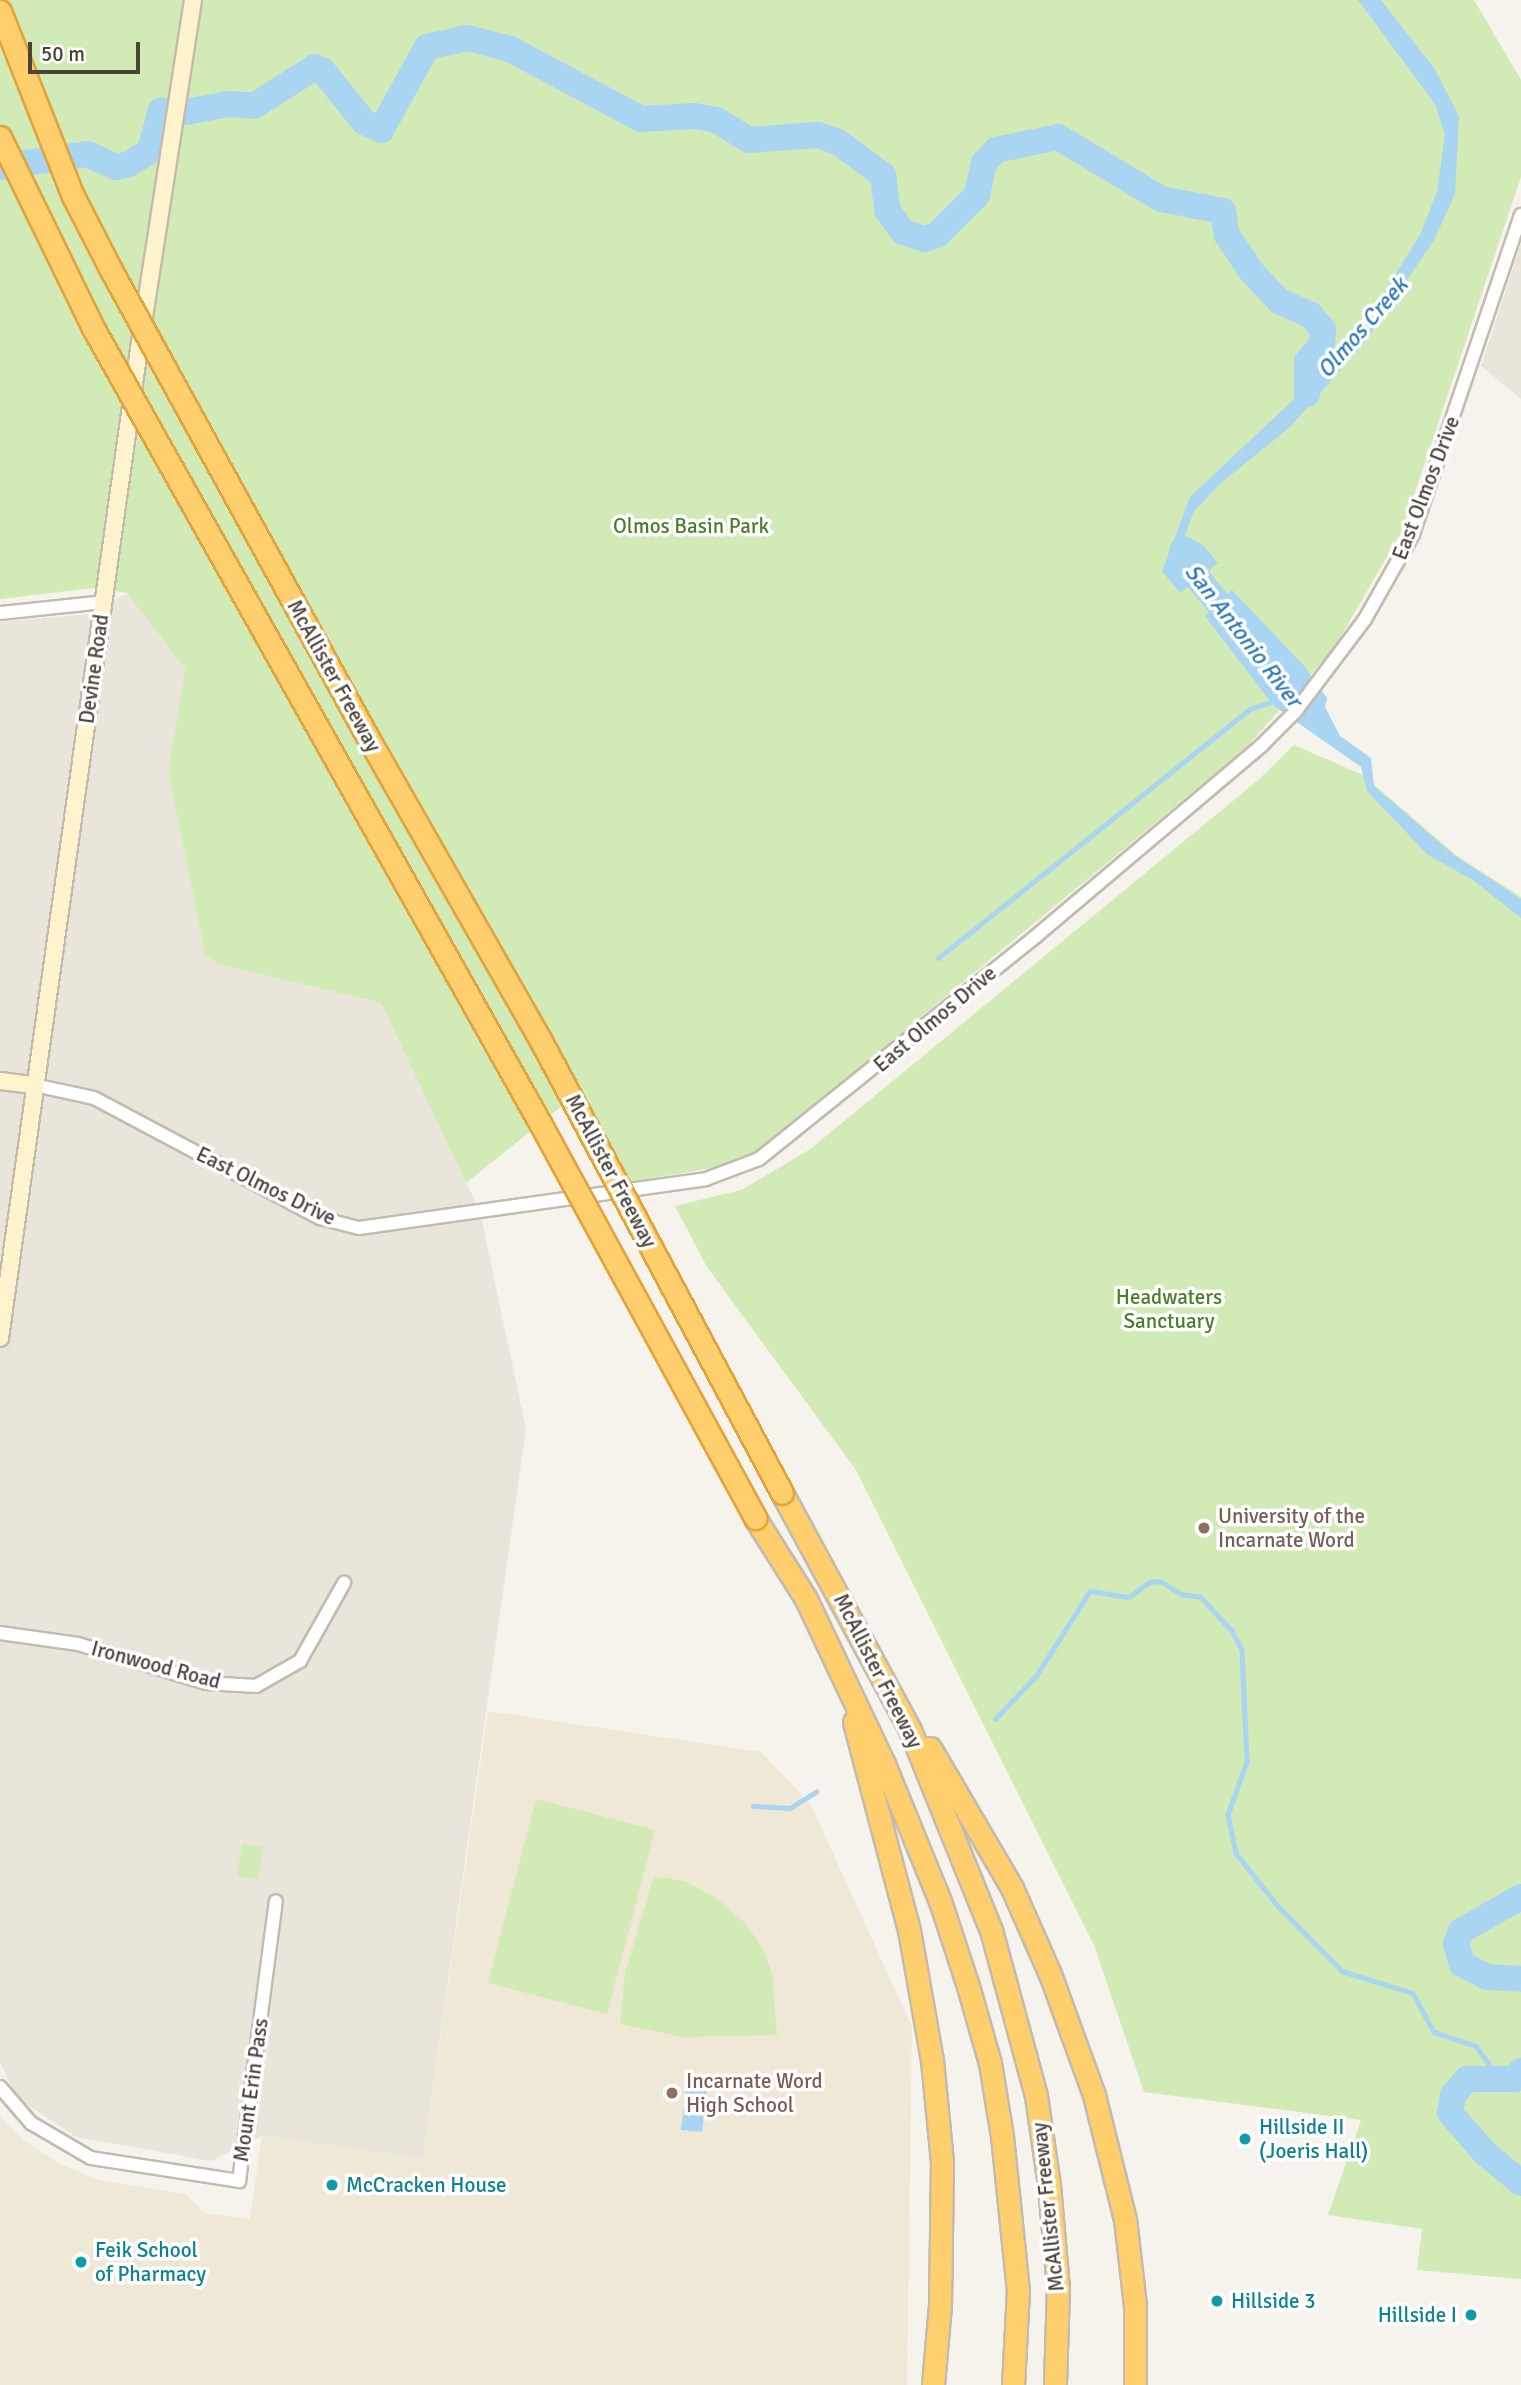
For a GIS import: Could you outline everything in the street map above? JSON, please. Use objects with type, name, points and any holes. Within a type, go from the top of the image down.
[{"type":"highway","name":"McAllister Freeway","points":[[0,11],[73,196],[105,258],[367,736],[541,1041],[782,1493],[847,1607],[910,1730],[991,1930],[1036,2096],[1058,2288],[1055,2385]]},
{"type":"highway","name":"McAllister Freeway","points":[[0,137],[92,326],[540,1123],[755,1518],[806,1599],[835,1656],[940,1900],[990,2063],[1018,2290],[1013,2385]]},
{"type":"highway","points":[[847,1607],[1012,1888],[1050,1974],[1094,2095],[1125,2219],[1135,2305],[1135,2385]]},
{"type":"highway","points":[[835,1656],[891,1854],[932,2060],[942,2162],[940,2305],[933,2385]]},
{"type":"street","name":"Devine Road","points":[[0,1338],[34,1085],[193,0]]},
{"type":"street","name":"East Olmos Drive","points":[[0,1080],[94,1098],[320,1218],[359,1228],[397,1225],[480,1208],[581,1199],[706,1180],[759,1159],[790,1139],[1261,746],[1295,712],[1364,619],[1413,534],[1521,215]]},
{"type":"street","points":[[0,613],[104,602]]},
{"type":"street","name":"Ironwood Road","points":[[0,1633],[78,1644],[206,1683],[257,1686],[300,1661],[344,1583]]},
{"type":"street","name":"Mount Erin Pass","points":[[0,2087],[31,2123],[91,2158],[239,2181],[276,1900]]},
{"type":"shaded area","points":[[1521,243],[1521,399],[1481,366]]},
{"type":"shaded area","points":[[127,593],[185,669],[168,772],[205,955],[218,964],[381,1003],[480,1212],[526,1429],[423,2159],[262,2136],[211,2161],[76,2137],[16,2097],[0,2062],[0,622],[89,614]]},
{"type":"shaded area","name":"Incarnate Word High School","points":[[488,1711],[761,1752],[811,1805],[912,2027],[907,2385],[0,2385],[0,2116],[25,2141],[60,2164],[99,2180],[185,2194],[205,2213],[250,2219],[262,2136],[423,2159]]},
{"type":"green space","name":"Olmos Basin Park","points":[[0,0],[1474,0],[1521,80],[1521,177],[1402,531],[1334,648],[1247,747],[760,1150],[724,1166],[624,1183],[577,1094],[466,1183],[381,1003],[218,964],[205,955],[168,772],[185,669],[127,593],[94,588],[0,599]]},
{"type":"green space","name":"Headwaters Sanctuary","points":[[1294,745],[1363,775],[1456,855],[1521,897],[1521,2279],[1417,2270],[1422,2229],[1328,2215],[1361,2120],[1144,2092],[1094,1945],[856,1470],[707,1267],[675,1206],[741,1190],[809,1150],[1257,781]]},
{"type":"green space","points":[[536,1799],[655,1830],[607,2014],[488,1983]]},
{"type":"green space","points":[[242,1844],[263,1847],[258,1880],[237,1877]]},
{"type":"green space","points":[[654,1876],[684,1881],[715,1897],[745,1923],[762,1947],[772,1973],[777,2035],[683,2037],[620,2024],[625,1973]]},
{"type":"water","name":"Olmos Creek","points":[[1358,0],[1381,0],[1434,68],[1459,116],[1455,194],[1434,240],[1366,341],[1290,427],[1222,482],[1194,511],[1185,535],[1203,545],[1218,563],[1180,593],[1162,571],[1190,497],[1292,401],[1370,316],[1420,235],[1437,192],[1445,134],[1435,104]]},
{"type":"water","points":[[1232,590],[1304,666],[1327,698],[1325,707],[1340,736],[1371,758],[1374,786],[1454,855],[1521,899],[1521,918],[1473,880],[1428,855],[1367,791],[1361,767],[1274,706],[1205,616]]},
{"type":"water","points":[[686,2089],[707,2091],[702,2132],[681,2130]]},
{"type":"waterway","name":"San Antonio River","points":[[186,112],[228,104],[254,106],[315,67],[323,71],[364,122],[381,130],[427,47],[467,38],[510,49],[641,119],[694,116],[716,120],[749,140],[818,135],[838,142],[883,175],[887,210],[903,232],[925,239],[937,235],[977,195],[984,163],[996,150],[1058,137],[1161,199],[1223,211],[1227,235],[1251,271],[1279,301],[1311,315],[1323,330],[1322,344],[1307,362],[1307,394]]},
{"type":"waterway","name":"San Antonio River","points":[[0,167],[87,154],[116,167],[129,164],[150,151],[161,110]]},
{"type":"waterway","name":"San Antonio River","points":[[1182,551],[1182,559],[1241,631]]},
{"type":"waterway","points":[[938,958],[1250,709],[1275,701]]},
{"type":"waterway","points":[[995,1719],[1036,1676],[1090,1591],[1129,1597],[1150,1582],[1160,1581],[1182,1594],[1201,1597],[1232,1631],[1242,1650],[1247,1762],[1228,1815],[1236,1853],[1278,1906],[1342,1971],[1413,1993],[1434,2032],[1476,2046],[1498,2077]]},
{"type":"waterway","points":[[753,1806],[790,1808],[816,1792]]},
{"type":"waterway","points":[[1521,1897],[1461,1931],[1456,1944],[1462,1964],[1487,1977],[1521,1979]]},
{"type":"waterway","points":[[1521,2071],[1514,2079],[1467,2079],[1453,2095],[1450,2113],[1485,2153],[1521,2183]]},
{"type":"place","name":"University of the Incarnate Word","points":[[1204,1528]]},
{"type":"place","name":"Incarnate Word High School","points":[[672,2093]]},
{"type":"place","name":"Hillside II (Joeris Hall)","points":[[1245,2139]]},
{"type":"place","name":"McCracken House","points":[[332,2185]]},
{"type":"place","name":"Feik School of Pharmacy","points":[[81,2262]]},
{"type":"place","name":"Hillside 3","points":[[1217,2301]]},
{"type":"place","name":"Hillside I","points":[[1471,2315]]}]
